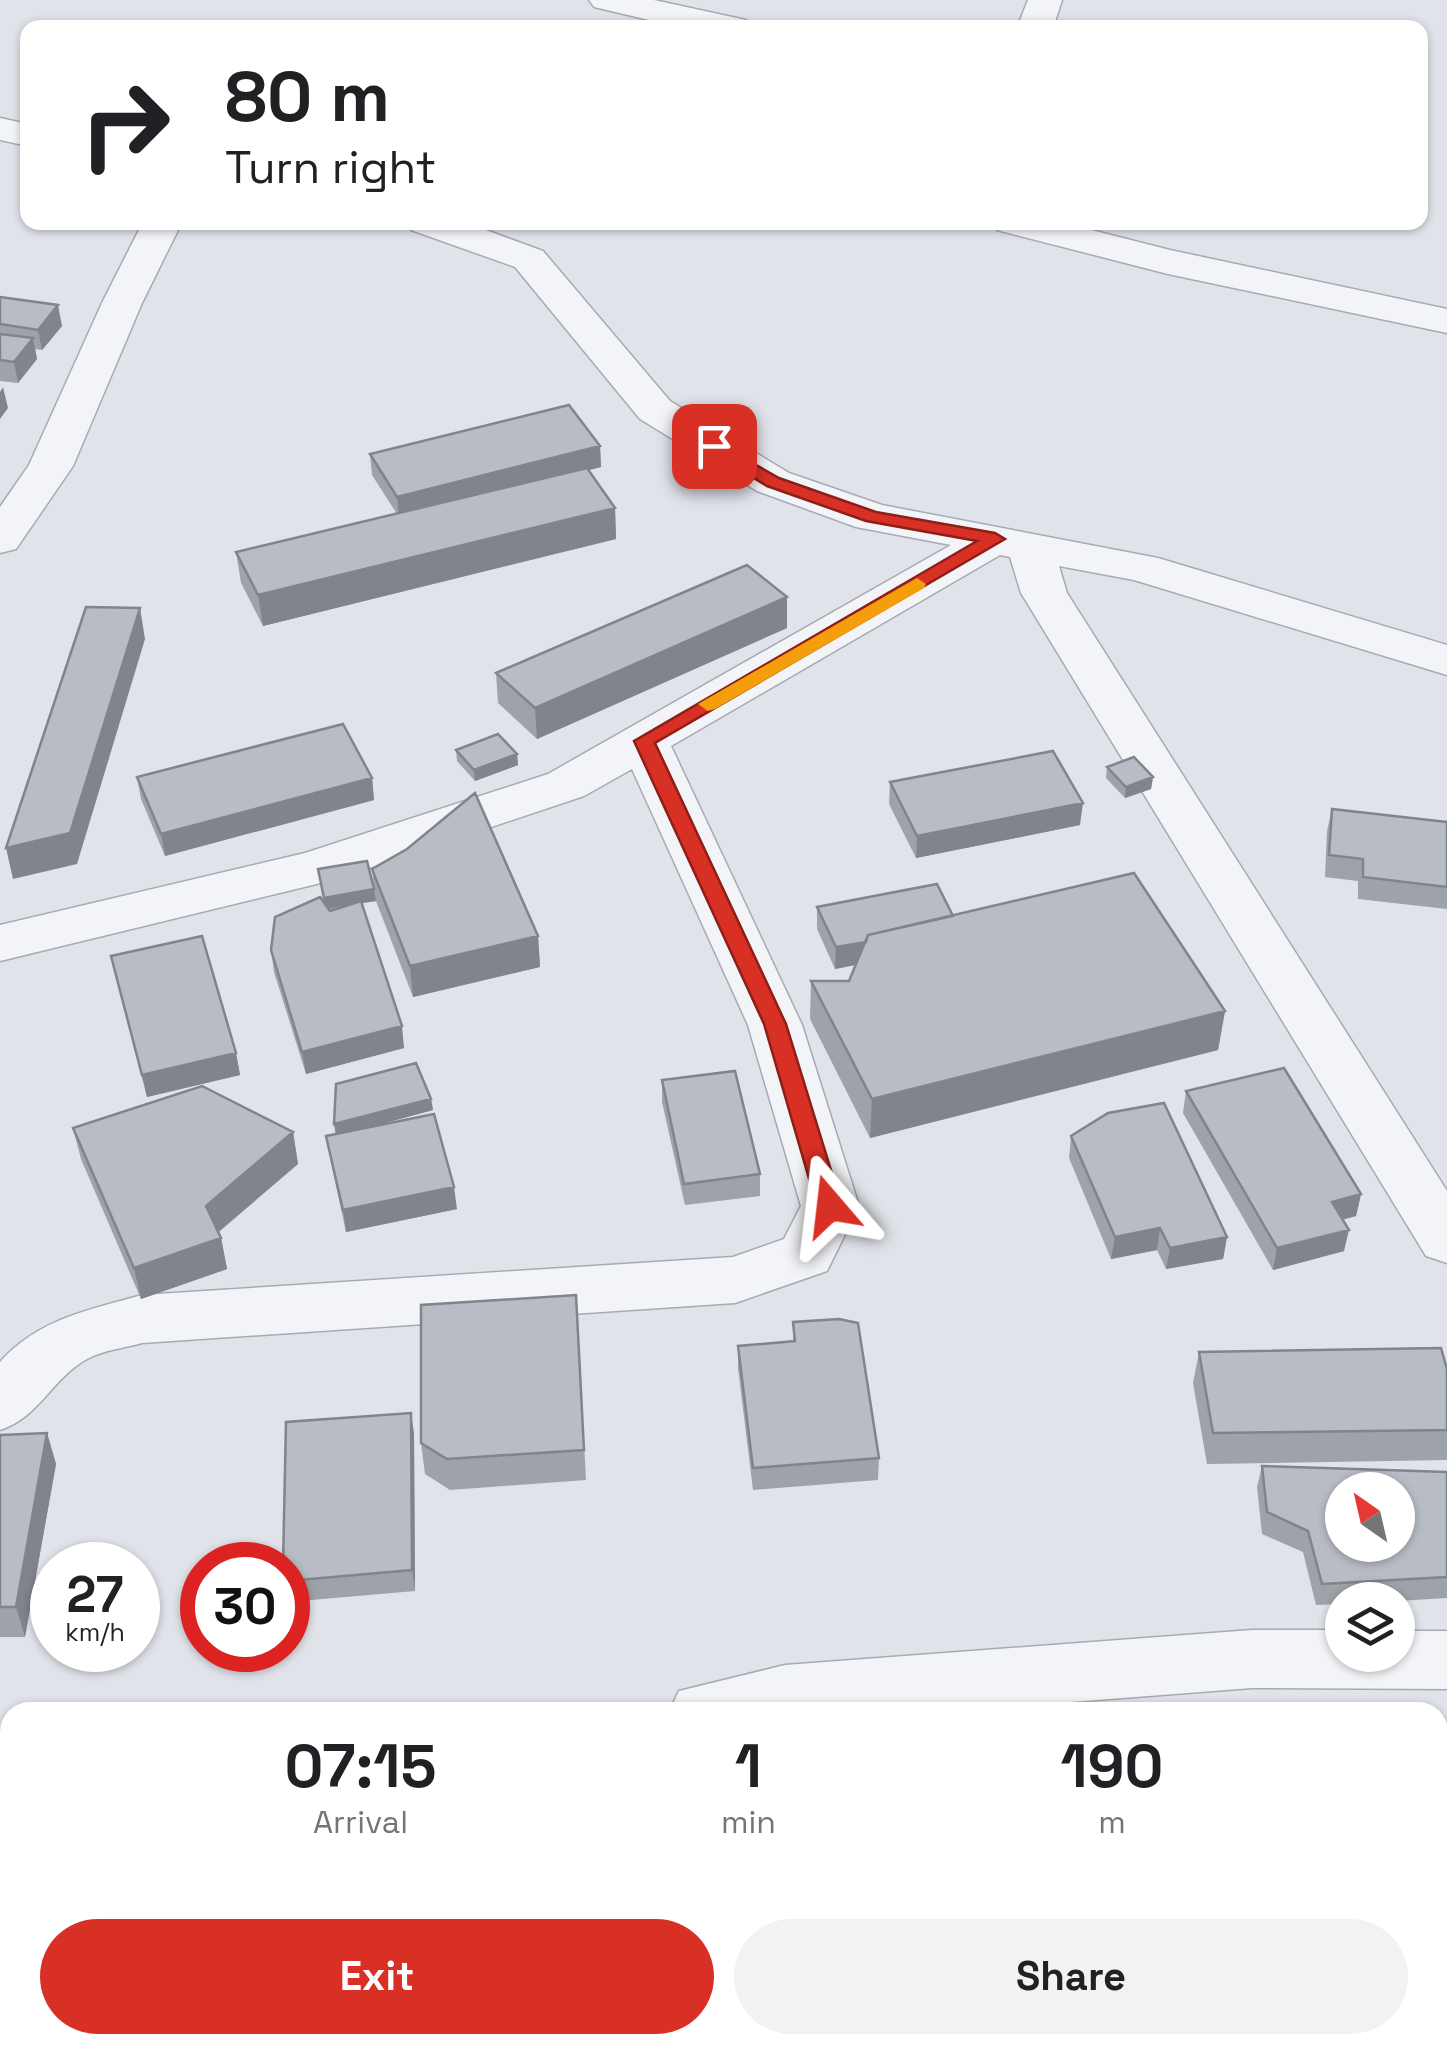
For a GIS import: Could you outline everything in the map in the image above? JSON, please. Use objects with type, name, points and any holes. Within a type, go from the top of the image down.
[{"type":"street","points":[[606,0],[697,20]]},
{"type":"street","points":[[0,540],[51,466],[122,303],[159,230]]},
{"type":"street","points":[[447,230],[529,259],[655,410],[773,482],[872,517],[1142,568],[1447,660]]},
{"type":"street","points":[[1042,230],[1168,262],[1447,321]]},
{"type":"street","points":[[0,943],[315,868],[566,786],[1012,542]]},
{"type":"street","points":[[1012,542],[1447,1240]]},
{"type":"street","points":[[0,1405],[31,1369],[68,1340],[142,1319],[735,1280],[806,1255],[830,1206],[775,1024],[644,741]]},
{"type":"street","points":[[749,1702],[785,1694],[1252,1659],[1447,1660]]},
{"type":"building","points":[[0,297],[58,305],[38,330],[0,324]]},
{"type":"building","points":[[0,334],[33,338],[14,362],[0,360]]},
{"type":"building","points":[[569,405],[600,446],[397,497],[370,454]]},
{"type":"building","points":[[587,468],[615,508],[258,595],[236,552]]},
{"type":"building","points":[[747,565],[787,597],[535,708],[496,673]]},
{"type":"building","points":[[86,607],[140,608],[70,833],[6,848]]},
{"type":"building","points":[[343,724],[372,778],[161,834],[137,777]]},
{"type":"building","points":[[498,734],[517,754],[474,770],[456,750]]},
{"type":"building","points":[[1053,751],[1083,803],[917,836],[890,782]]},
{"type":"building","points":[[1134,757],[1153,777],[1126,787],[1107,767]]},
{"type":"building","points":[[475,793],[538,936],[410,966],[372,869],[407,849]]},
{"type":"building","points":[[1332,809],[1447,822],[1447,887],[1363,877],[1363,859],[1329,855]]},
{"type":"building","points":[[367,861],[374,889],[324,898],[318,869]]},
{"type":"building","points":[[1134,873],[1225,1011],[872,1099],[811,981],[849,981],[868,935]]},
{"type":"building","points":[[937,884],[953,916],[868,935],[866,942],[836,947],[817,907]]},
{"type":"building","points":[[320,897],[330,911],[361,901],[402,1026],[302,1052],[271,950],[275,917]]},
{"type":"building","points":[[202,936],[236,1053],[142,1075],[111,956]]},
{"type":"building","points":[[416,1063],[431,1099],[334,1124],[336,1084]]},
{"type":"building","points":[[1284,1068],[1361,1194],[1332,1202],[1349,1230],[1277,1248],[1186,1091]]},
{"type":"building","points":[[735,1071],[760,1174],[684,1184],[662,1080]]},
{"type":"building","points":[[202,1086],[293,1132],[206,1206],[221,1238],[134,1268],[73,1128]]},
{"type":"building","points":[[1164,1103],[1227,1237],[1170,1248],[1160,1228],[1115,1237],[1071,1136],[1108,1113]]},
{"type":"building","points":[[434,1114],[454,1187],[343,1210],[326,1136]]},
{"type":"building","points":[[576,1295],[584,1450],[447,1459],[421,1443],[421,1305]]},
{"type":"building","points":[[839,1319],[858,1323],[879,1458],[753,1468],[738,1346],[795,1341],[793,1322]]},
{"type":"building","points":[[1441,1348],[1447,1369],[1447,1430],[1213,1433],[1199,1352]]},
{"type":"building","points":[[411,1413],[412,1570],[310,1579],[310,1542],[283,1542],[286,1422]]},
{"type":"building","points":[[47,1433],[16,1607],[0,1607],[0,1435]]},
{"type":"building","points":[[1262,1466],[1447,1472],[1447,1577],[1322,1584],[1308,1531],[1267,1512]]},
{"type":"slow traffic","points":[[708,704],[917,584]]},
{"type":"route","points":[[714,446],[773,482],[872,517],[995,539],[644,741],[775,1024],[830,1206]]}]
